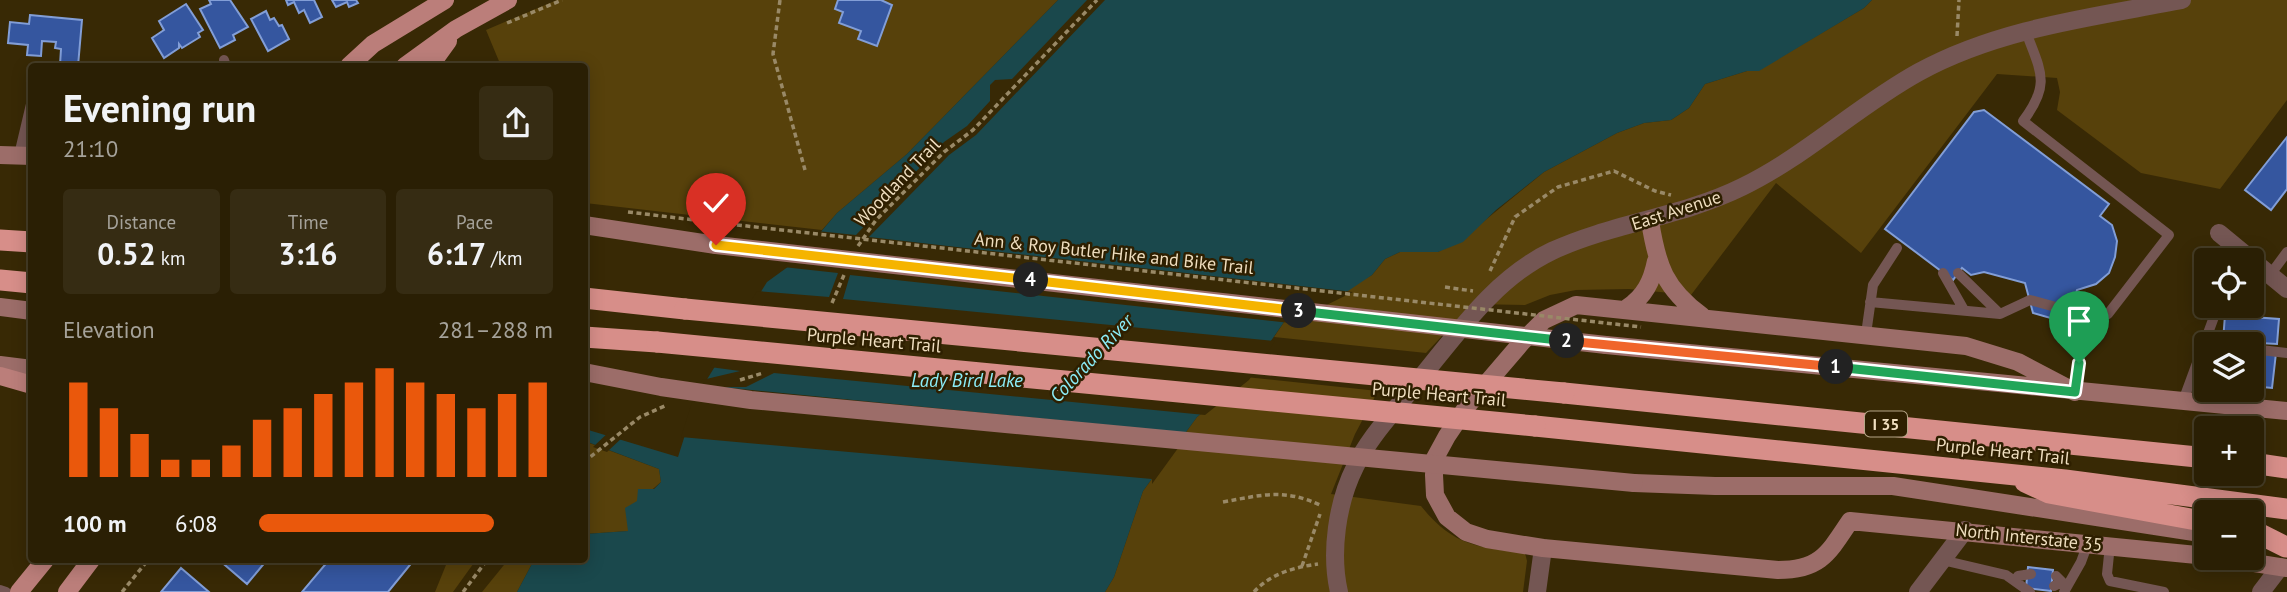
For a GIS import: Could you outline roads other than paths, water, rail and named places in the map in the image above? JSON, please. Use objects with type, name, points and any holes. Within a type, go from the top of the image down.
[{"type":"highway","points":[[0,240],[28,242]]},
{"type":"highway","points":[[0,280],[28,283]]},
{"type":"highway","name":"Purple Heart Trail","points":[[588,298],[2194,457]]},
{"type":"highway","name":"Purple Heart Trail","points":[[588,337],[1535,426],[2007,474],[2287,509]]},
{"type":"highway","points":[[2264,465],[2287,468]]},
{"type":"highway","points":[[2007,474],[2049,493],[2194,520]]},
{"type":"highway","points":[[2264,540],[2285,557]]},
{"type":"main road","points":[[352,63],[373,44],[445,0]]},
{"type":"main road","points":[[409,63],[456,29],[508,0]]},
{"type":"main road","points":[[432,63],[456,29]]},
{"type":"main road","points":[[0,155],[25,156]]},
{"type":"main road","points":[[1627,308],[1637,301],[1652,280],[1656,261],[1650,222]]},
{"type":"main road","points":[[588,226],[716,245],[1606,345],[2287,411]]},
{"type":"main road","points":[[1656,261],[1679,299],[1702,316]]},
{"type":"main road","points":[[1543,548],[1487,539],[1466,531],[1447,517],[1435,495],[1435,458],[1468,405],[1544,320],[1576,305],[1627,308],[1966,346],[2018,362],[2075,392]]},
{"type":"main road","points":[[0,307],[28,310]]},
{"type":"main road","points":[[0,365],[28,368]]},
{"type":"main road","points":[[588,373],[751,400],[1634,483],[1893,486],[2194,532]]},
{"type":"main road","points":[[0,376],[28,384]]},
{"type":"main road","name":"North Interstate 35","points":[[1543,548],[1794,570],[1818,562],[1828,554],[1850,521],[1965,530],[2194,555]]},
{"type":"main road","points":[[2264,547],[2285,557]]},
{"type":"main road","points":[[2264,557],[2285,557]]},
{"type":"main road","points":[[19,592],[43,563]]},
{"type":"main road","points":[[67,592],[89,563]]},
{"type":"street","name":"East Avenue","points":[[1339,592],[1336,562],[1341,513],[1354,467],[1372,439],[1492,294],[1522,267],[1552,251],[1606,231],[1650,222],[1717,199],[1765,175],[1887,90],[1966,51],[2026,32],[2182,0]]},
{"type":"street","points":[[2219,233],[2237,248]]},
{"type":"street","points":[[2264,270],[2287,289]]},
{"type":"street","points":[[1918,592],[1965,530]]},
{"type":"street","points":[[1537,592],[1543,548]]},
{"type":"street","points":[[2261,592],[2285,557]]},
{"type":"lane","points":[[1870,302],[2000,314],[2030,300],[2097,318],[2108,314],[2169,235],[2023,121],[2040,95],[2042,86],[2041,72],[2026,32]]},
{"type":"lane","points":[[25,156],[28,132]]},
{"type":"lane","points":[[1866,334],[1872,285],[1898,248]]},
{"type":"lane","points":[[2270,275],[2287,252]]},
{"type":"lane","points":[[1943,273],[1964,310]]},
{"type":"lane","points":[[1958,273],[2000,314]]},
{"type":"lane","points":[[2075,392],[2085,315]]},
{"type":"lane","points":[[2264,350],[2287,353]]},
{"type":"lane","points":[[2183,401],[2194,375]]},
{"type":"lane","points":[[2061,584],[2088,543]]},
{"type":"lane","points":[[2110,545],[2107,574],[2110,581],[2164,592]]},
{"type":"lane","points":[[1942,560],[2030,583]]},
{"type":"lane","points":[[2006,575],[2018,576],[2030,583]]},
{"type":"lane","points":[[0,590],[6,592]]},
{"type":"water","name":"Lady Bird Lake","points":[[1058,0],[1872,0],[1864,8],[1759,71],[1747,71],[1705,84],[1689,108],[1671,120],[1644,123],[1617,133],[1544,172],[1496,210],[1463,242],[1438,252],[1400,252],[1385,259],[1372,275],[1348,291],[1284,322],[1246,377],[1197,417],[1143,491],[1114,577],[1105,592],[517,592],[532,563],[588,563],[588,534],[628,531],[625,508],[637,501],[638,489],[654,489],[661,482],[659,469],[588,442],[588,430],[678,457],[698,394],[767,282],[796,261],[837,213],[907,154]]},
{"type":"water label","name":"Colorado River","points":[[1091,358]]}]
